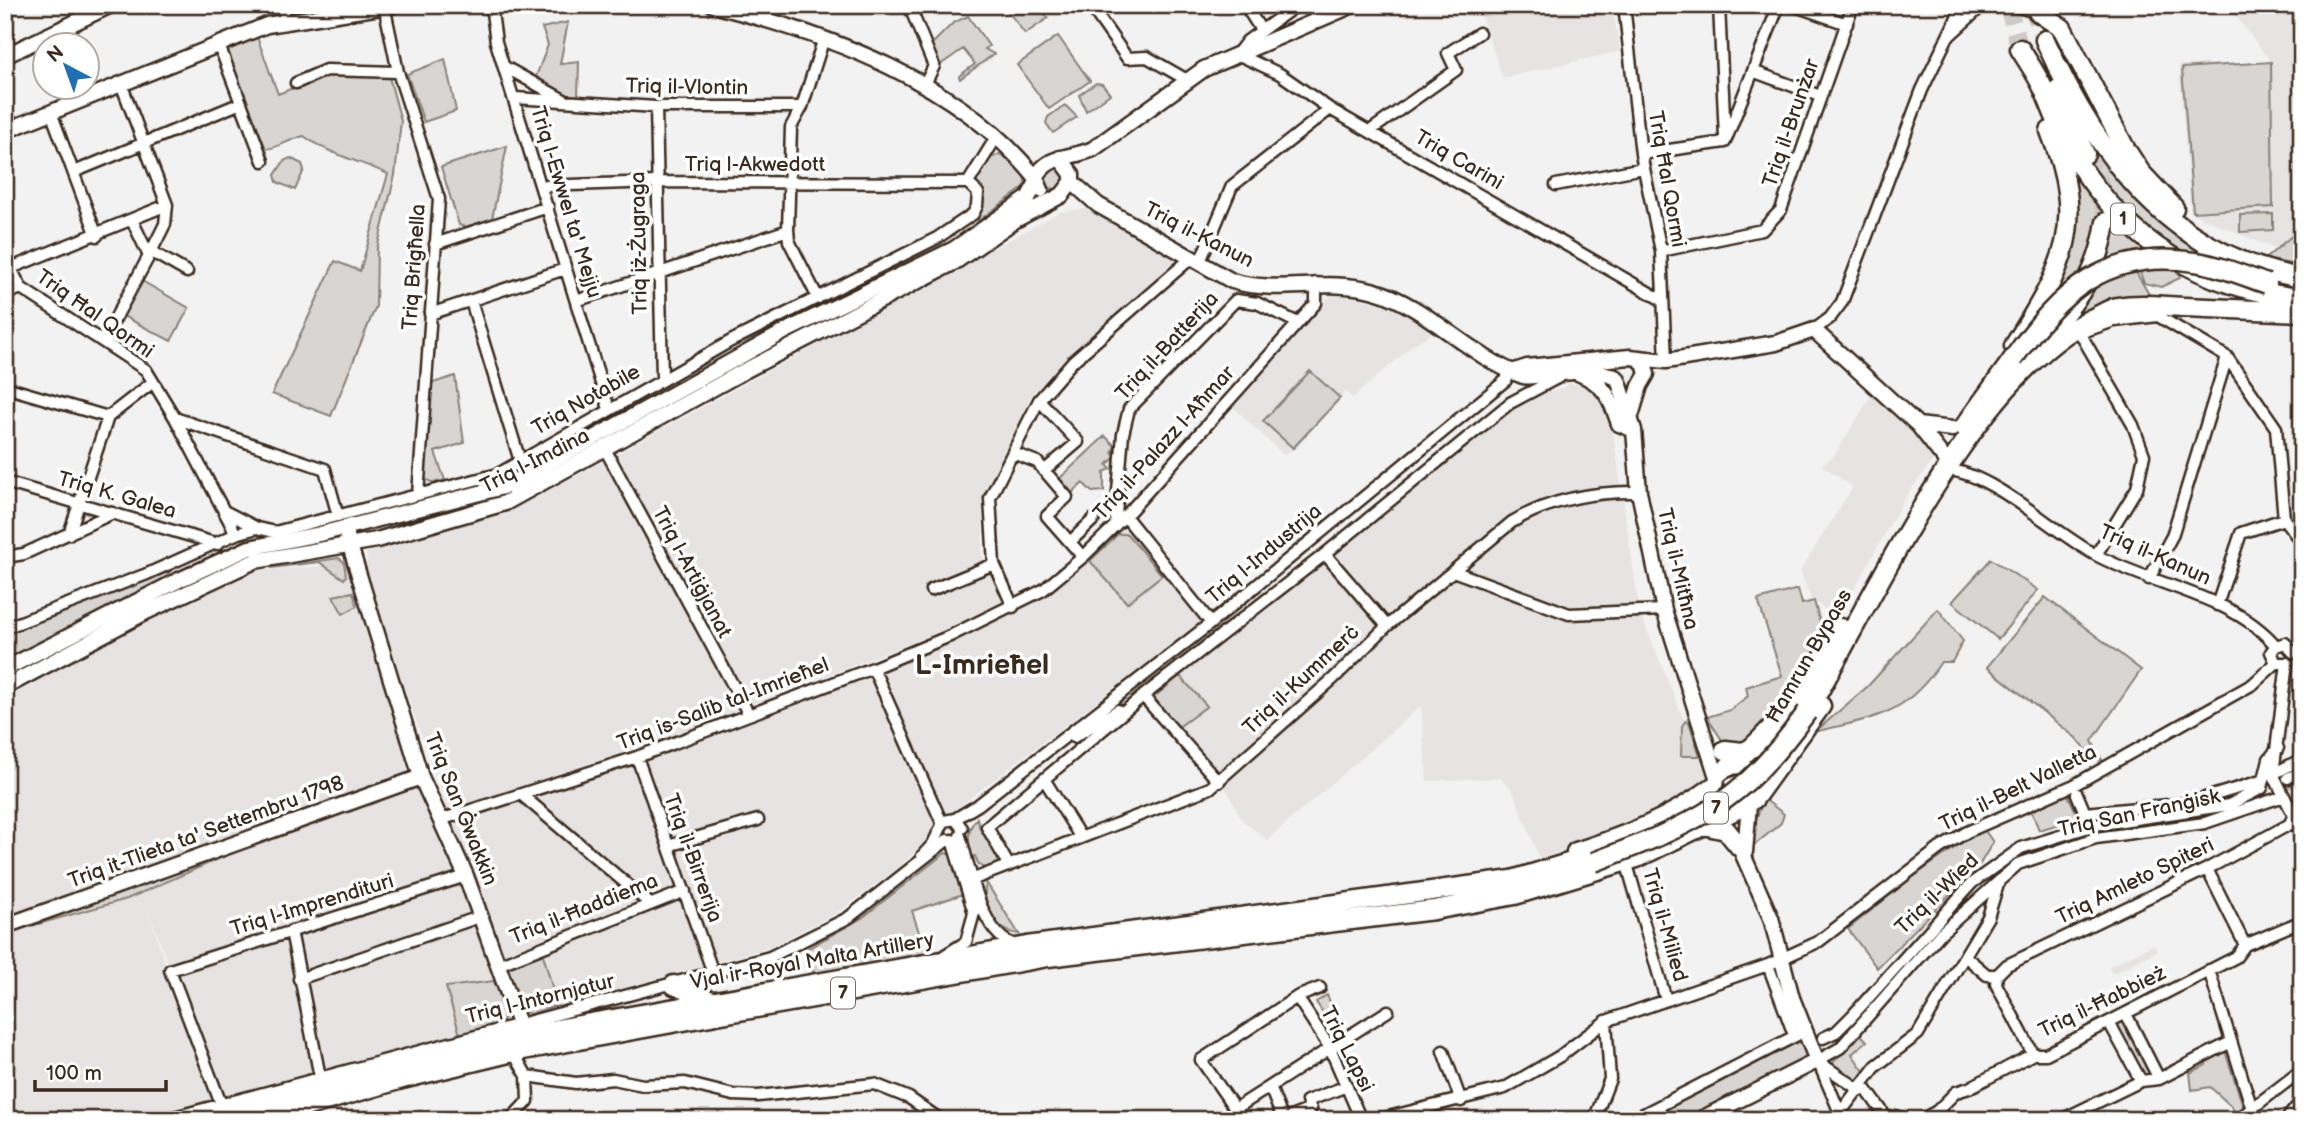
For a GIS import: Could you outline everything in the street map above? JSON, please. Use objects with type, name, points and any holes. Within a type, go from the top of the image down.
[{"type":"highway","points":[[2035,9],[2062,28],[2141,173],[2184,218],[2240,259]]},
{"type":"highway","name":"1","points":[[2085,154],[2058,90],[2045,40],[2066,88],[2099,140],[2134,187],[2173,224],[2217,251],[2269,272],[2302,278]]},
{"type":"highway","name":"1","points":[[1978,406],[2045,296],[2069,231],[2070,207],[2062,162],[2021,49],[2043,88],[2075,158],[2116,212],[2142,237],[2165,254],[2209,278],[2263,295],[2302,298]]},
{"type":"highway","points":[[1998,401],[2017,369],[2087,284],[2099,260],[2106,222]]},
{"type":"highway","points":[[1978,406],[2058,301],[2097,274],[2119,266],[2154,260],[2196,262],[2267,284],[2302,291]]},
{"type":"highway","points":[[1998,401],[2043,351],[2076,326],[2115,307],[2302,312]]},
{"type":"highway","points":[[1972,434],[2042,359],[2080,333]]},
{"type":"highway","name":"Ħamrun Bypass","points":[[1950,460],[1998,401]]},
{"type":"highway","name":"Ħamrun Bypass","points":[[1434,910],[1593,859],[1676,824],[1735,785],[1770,751],[1804,710],[1866,595],[1950,460],[1978,406]]},
{"type":"highway","points":[[1708,826],[1727,779],[1734,753],[1752,748],[1795,700],[1866,595]]},
{"type":"highway","points":[[1727,779],[1748,804],[1815,717],[1840,674],[1866,595]]},
{"type":"highway","points":[[1439,892],[1627,836],[1675,814],[1727,779]]},
{"type":"highway","points":[[1434,910],[1515,895],[1626,861],[1708,826],[1726,830],[1742,851]]},
{"type":"highway","name":"Ħamrun Bypass","points":[[1439,892],[1512,880],[1593,859]]},
{"type":"highway","name":"Vjal ir-Royal Malta Artillery","points":[[201,1120],[506,1038],[1027,946],[1439,892]]},
{"type":"highway","name":"Vjal ir-Royal Malta Artillery","points":[[259,1120],[402,1079],[513,1052],[1048,957],[1434,910]]},
{"type":"highway","points":[[674,985],[713,1001]]},
{"type":"main road","points":[[5,56],[111,5]]},
{"type":"main road","points":[[713,5],[779,22],[824,38],[925,86],[1014,150],[1037,180],[1042,193],[1058,197],[1093,149]]},
{"type":"main road","points":[[1014,150],[1055,159],[1075,157],[1093,149],[1187,80],[1237,54],[1353,5]]},
{"type":"main road","points":[[5,131],[285,20],[387,6]]},
{"type":"main road","points":[[1055,159],[1072,178]]},
{"type":"main road","points":[[1037,180],[1041,167],[1055,159]]},
{"type":"main road","name":"Triq il-Kanun","points":[[1072,178],[1098,205],[1232,281],[1250,286],[1341,284],[1378,292],[1422,316],[1494,364],[1524,377],[1602,371],[1618,380]]},
{"type":"main road","name":"Triq l-Imdina","points":[[5,669],[178,580],[249,548],[342,522],[507,486],[786,331],[954,248],[1028,198],[1037,180]]},
{"type":"main road","name":"Triq il-Kanun","points":[[1058,197],[1098,205]]},
{"type":"main road","name":"Triq l-Imdina","points":[[5,687],[144,613],[255,561],[349,545],[468,516],[505,503],[746,370],[955,262],[1058,197]]},
{"type":"main road","points":[[1512,370],[1527,366],[1630,359],[1665,360],[1776,343],[1814,330]]},
{"type":"main road","name":"Triq il-Kanun","points":[[1814,330],[1918,425],[1950,460]]},
{"type":"main road","points":[[1630,359],[1617,369],[1618,380],[1633,388],[1665,360]]},
{"type":"main road","points":[[1630,359],[1644,363],[1644,380]]},
{"type":"main road","points":[[1573,373],[1596,381],[1609,393],[1627,425]]},
{"type":"main road","name":"Triq il-Mitħna","points":[[1618,380],[1664,610],[1700,725],[1727,779],[1742,851],[1783,957],[1799,1034],[1817,1061]]},
{"type":"main road","name":"Triq il-Mitħna","points":[[1627,425],[1644,380]]},
{"type":"main road","points":[[1918,425],[1952,429]]},
{"type":"main road","name":"Triq San Ġwakkin","points":[[342,522],[421,777],[482,916],[519,1024]]},
{"type":"main road","name":"Triq il-Mitħna","points":[[1700,725],[1727,779]]},
{"type":"main road","name":"Triq it-Tlieta ta' Settembru 1798","points":[[5,926],[421,777]]},
{"type":"main road","name":"Triq il-Mitħna","points":[[1727,779],[1758,784],[1748,804],[1742,851]]},
{"type":"main road","name":"Triq il-Wied","points":[[1703,1119],[1817,1061]]},
{"type":"street","points":[[283,5],[285,20]]},
{"type":"street","name":"Triq l-Ewwel ta' Mejju","points":[[491,5],[496,42],[609,410]]},
{"type":"street","points":[[909,5],[934,66],[925,86]]},
{"type":"street","points":[[1090,5],[1128,58],[1147,57],[1187,80]]},
{"type":"street","points":[[1245,5],[1261,30]]},
{"type":"street","points":[[1237,54],[1261,30],[1297,5]]},
{"type":"street","name":"Triq Ħal Qormi","points":[[1624,5],[1643,168],[1661,251],[1665,360]]},
{"type":"street","points":[[1719,5],[1725,142]]},
{"type":"street","points":[[1725,142],[1755,72],[1779,5]]},
{"type":"street","points":[[1792,5],[1847,24]]},
{"type":"street","name":"Triq il-Brunżar","points":[[1661,251],[1762,230],[1781,210],[1853,5]]},
{"type":"street","points":[[1814,330],[1830,318],[1842,302],[1922,90],[1963,5]]},
{"type":"street","points":[[1944,41],[1983,6],[1997,5]]},
{"type":"street","points":[[2009,5],[2035,9]]},
{"type":"street","name":"Triq Brigħella","points":[[387,6],[398,72],[439,199],[418,495]]},
{"type":"street","points":[[1370,131],[1456,69],[1448,53],[1479,33]]},
{"type":"street","points":[[818,298],[789,241],[788,230],[791,127],[802,107],[824,38]]},
{"type":"street","points":[[219,45],[263,162]]},
{"type":"street","name":"Triq Carini","points":[[1237,54],[1280,74],[1330,109],[1662,300]]},
{"type":"street","name":"Triq il-Vlontin","points":[[505,67],[572,104]]},
{"type":"street","points":[[296,83],[326,71],[398,72]]},
{"type":"street","points":[[1755,72],[1821,96]]},
{"type":"street","points":[[103,341],[150,254],[164,224],[167,205],[122,86]]},
{"type":"street","name":"Triq il-Vlontin","points":[[515,99],[656,107],[802,107]]},
{"type":"street","points":[[74,172],[241,103]]},
{"type":"street","name":"Triq iż-Żugraga","points":[[656,107],[662,378]]},
{"type":"street","points":[[1013,607],[994,564],[990,498],[1039,400],[1073,361],[1194,261],[1232,186],[1330,109]]},
{"type":"street","points":[[52,114],[97,236]]},
{"type":"street","points":[[968,183],[997,136]]},
{"type":"street","points":[[1641,154],[1725,142]]},
{"type":"street","points":[[1556,185],[1643,168]]},
{"type":"street","name":"Triq l-Akwedott","points":[[542,186],[656,182],[968,183]]},
{"type":"street","name":"Triq Notabile","points":[[5,628],[218,544],[236,534],[257,528],[275,532],[342,522],[418,495],[498,474],[662,378],[937,238],[973,214],[978,206],[978,193],[968,183]]},
{"type":"street","points":[[11,268],[97,236],[167,205]]},
{"type":"street","points":[[435,244],[548,207]]},
{"type":"street","points":[[132,220],[150,254],[187,272]]},
{"type":"street","points":[[576,301],[788,230]]},
{"type":"street","name":"Triq Ħal Qormi","points":[[5,257],[21,288],[146,370],[175,418],[236,534]]},
{"type":"street","points":[[430,314],[565,269]]},
{"type":"street","name":"Triq il-Palazz l-Aħmar","points":[[1013,607],[1043,590],[1083,558],[1125,516],[1316,303],[1316,283]]},
{"type":"street","points":[[5,295],[21,288]]},
{"type":"street","name":"Triq il-Batterija","points":[[1115,526],[1123,434],[1129,409],[1236,300],[1256,303],[1298,323]]},
{"type":"street","points":[[471,301],[520,461]]},
{"type":"street","points":[[2096,555],[2137,488],[2144,455],[2133,425],[2080,333],[2115,321],[2158,316],[2227,357],[2276,428],[2284,519],[2302,543]]},
{"type":"street","points":[[2149,579],[2172,536],[2227,357]]},
{"type":"street","name":"Triq l-Industrija","points":[[947,823],[978,805],[1211,623],[1506,380],[1512,370]]},
{"type":"street","name":"Triq l-Industrija","points":[[1009,866],[986,827],[1143,696],[1325,554],[1510,403],[1573,373]]},
{"type":"street","points":[[69,534],[108,417],[153,382]]},
{"type":"street","points":[[5,387],[108,417]]},
{"type":"street","points":[[1039,400],[1078,442],[1044,471]]},
{"type":"street","points":[[175,418],[326,469],[342,522]]},
{"type":"street","name":"Triq l-Artiġjanat","points":[[605,449],[748,713]]},
{"type":"street","points":[[1013,453],[1037,462],[1067,497],[1047,516],[1083,558]]},
{"type":"street","name":"Triq il-Kanun","points":[[1950,460],[1980,480]]},
{"type":"street","name":"Triq il-Kanun","points":[[1950,460],[2096,555],[2217,605],[2264,631],[2276,646]]},
{"type":"street","name":"Triq K. Galea","points":[[5,482],[218,544]]},
{"type":"street","name":"Triq il-Kummerċ","points":[[974,879],[1199,794],[1219,782],[1387,626],[1512,522],[1562,498],[1639,492]]},
{"type":"street","points":[[225,512],[257,528]]},
{"type":"street","points":[[5,557],[24,554],[113,513]]},
{"type":"street","points":[[1125,516],[1211,623]]},
{"type":"street","points":[[1070,542],[1094,519]]},
{"type":"street","points":[[2217,605],[2241,533],[2284,519]]},
{"type":"street","points":[[1325,554],[1387,626]]},
{"type":"street","points":[[931,590],[994,564]]},
{"type":"street","points":[[1453,571],[1569,614],[1664,610]]},
{"type":"street","name":"Triq is-Salib tal-Imrieħel","points":[[440,820],[523,796],[637,757],[873,668],[1013,607]]},
{"type":"street","name":"Triq il-Belt Valletta","points":[[1376,1120],[1505,1088],[1560,1056],[1605,1021],[1768,965],[1818,942],[1940,848],[1987,821],[2074,785],[2253,684],[2297,653],[2285,643],[2276,646]]},
{"type":"street","points":[[2268,777],[2278,748],[2282,663],[2271,652],[2276,646]]},
{"type":"street","points":[[873,668],[931,792],[955,836],[974,879],[988,926],[1011,944],[1027,946]]},
{"type":"street","points":[[1143,696],[1219,782]]},
{"type":"street","name":"Triq l-Industrija","points":[[1035,761],[1143,696]]},
{"type":"street","name":"Triq il-Birrerija","points":[[637,757],[713,972]]},
{"type":"street","points":[[2077,794],[2085,813],[2189,803],[2268,777],[2302,759]]},
{"type":"street","points":[[2288,778],[2302,772]]},
{"type":"street","points":[[2268,777],[2284,796],[2298,821]]},
{"type":"street","name":"Triq il-Wied","points":[[1823,1038],[1836,1032],[1852,1016],[1972,883],[2021,848],[2095,825],[2229,805],[2262,788],[2268,777]]},
{"type":"street","points":[[1044,779],[1082,838]]},
{"type":"street","points":[[523,796],[649,903]]},
{"type":"street","name":"Triq San Franġisk","points":[[1999,881],[2018,864],[2043,853],[2096,838],[2205,823],[2284,796]]},
{"type":"street","name":"Triq l-Industrija","points":[[955,836],[978,805]]},
{"type":"street","points":[[668,846],[758,820]]},
{"type":"street","name":"Triq Amleto Spiteri","points":[[1997,975],[2007,965],[2207,869],[2298,821]]},
{"type":"street","points":[[933,962],[966,942],[974,913],[955,836],[947,823]]},
{"type":"street","name":"Triq l-Intornjatur","points":[[908,873],[947,823]]},
{"type":"street","name":"Triq l-Intornjatur","points":[[163,1120],[674,985],[770,957],[848,918],[955,836]]},
{"type":"street","name":"Triq il-Milied","points":[[1626,861],[1666,1000]]},
{"type":"street","points":[[2207,869],[2245,946]]},
{"type":"street","name":"Triq l-Imprendituri","points":[[221,1104],[170,970],[466,876]]},
{"type":"street","points":[[1841,1116],[1875,1066],[1919,1034],[1989,912],[1999,881]]},
{"type":"street","name":"Triq il-Wied","points":[[1817,1061],[1840,1048],[1941,933],[1999,881]]},
{"type":"street","name":"Triq il-Ħaddiema","points":[[498,965],[685,891]]},
{"type":"street","points":[[1974,902],[1984,906],[1989,912]]},
{"type":"street","points":[[299,979],[482,916]]},
{"type":"street","name":"Triq il-Ħabbież","points":[[1921,1120],[1937,1111],[1956,1092],[1969,1088],[2033,1054],[2046,1054],[2236,957],[2245,946],[2302,922]]},
{"type":"street","points":[[291,931],[320,1077]]},
{"type":"street","points":[[1965,956],[1987,975],[1997,975],[1996,984],[2033,1054]]},
{"type":"street","points":[[1632,1120],[1799,1034],[1768,965]]},
{"type":"street","points":[[2209,970],[2252,1109]]},
{"type":"street","points":[[1320,988],[1297,997],[1201,1060],[1235,1109],[1388,1011]]},
{"type":"street","name":"Triq Lapsi","points":[[1297,997],[1330,1048],[1361,1120]]},
{"type":"street","points":[[2126,1014],[2159,1079]]},
{"type":"street","points":[[1594,1120],[1610,1079],[1605,1021]]},
{"type":"street","points":[[2109,1022],[2141,1081]]},
{"type":"street","points":[[2061,1120],[2141,1081],[2159,1079],[2231,1042]]},
{"type":"street","points":[[1443,1051],[1461,1101]]},
{"type":"street","points":[[510,1120],[528,1101],[527,1076],[513,1052]]},
{"type":"street","points":[[1817,1061],[1860,1090],[1866,1089],[1882,1111],[1882,1120],[1897,1116],[1909,1120]]},
{"type":"street","points":[[1817,1061],[1841,1116]]},
{"type":"street","points":[[2237,1120],[2297,1073],[2302,1084]]},
{"type":"street","points":[[527,1076],[576,1083],[613,1079],[643,1085],[685,1083],[733,1095],[758,1096],[874,1084],[909,1098],[941,1120]]},
{"type":"street","points":[[1270,1087],[1283,1120],[1311,1109],[1307,1101],[1347,1086]]},
{"type":"street","points":[[2286,1120],[2302,1100]]},
{"type":"shaded area","points":[[1039,5],[1048,18],[1025,34],[1004,6]]},
{"type":"shaded area","points":[[1477,5],[1612,5],[1620,51],[1503,78]]},
{"type":"shaded area","points":[[2227,5],[2302,5],[2302,227],[2275,249],[2191,213],[2179,65],[2271,62]]},
{"type":"shaded area","points":[[968,16],[989,46],[985,49],[994,54],[960,79],[959,76],[975,64],[963,49],[940,65],[931,45],[953,23]]},
{"type":"shaded area","points":[[568,22],[560,64],[579,62],[578,98],[573,99],[535,79],[548,45],[542,28]]},
{"type":"shaded area","points":[[1058,36],[1090,81],[1049,109],[1017,65]]},
{"type":"shaded area","points":[[257,37],[278,94],[326,75],[389,77],[401,121],[395,175],[377,249],[376,306],[331,416],[272,394],[335,261],[360,271],[388,174],[333,153],[304,136],[266,149],[227,50]]},
{"type":"shaded area","points":[[445,59],[456,111],[424,122],[407,74]]},
{"type":"shaded area","points":[[2271,62],[2273,207],[2193,212],[2182,68]]},
{"type":"shaded area","points":[[1096,83],[1102,84],[1110,94],[1086,111],[1079,95]]},
{"type":"shaded area","points":[[1065,105],[1077,117],[1053,133],[1046,123],[1048,117]]},
{"type":"shaded area","points":[[2056,136],[2156,253],[2050,301],[2071,239]]},
{"type":"shaded area","points":[[507,146],[492,219],[465,227],[459,225],[441,167]]},
{"type":"shaded area","points":[[1000,154],[1023,170],[1026,186],[978,221],[974,181],[988,159]]},
{"type":"shaded area","points":[[2080,155],[2098,155],[2144,204],[2214,257],[2174,253],[2146,234]]},
{"type":"shaded area","points":[[290,158],[302,164],[304,170],[295,190],[277,182],[275,175],[284,161]]},
{"type":"shaded area","points":[[1055,167],[1063,170],[1066,178],[1063,186],[1055,189],[1047,186],[1044,178],[1047,170]]},
{"type":"shaded area","points":[[1086,209],[1177,259],[1072,353],[1033,393],[983,496],[982,556],[1004,601],[944,630],[662,739],[460,807],[447,808],[367,581],[367,553],[372,548],[481,519],[576,476],[1060,212]]},
{"type":"shaded area","points":[[2273,214],[2273,230],[2240,232],[2240,215]]},
{"type":"shaded area","points":[[2302,227],[2302,266],[2265,259]]},
{"type":"shaded area","points":[[2170,265],[2178,270],[2180,278],[2161,287],[2144,283],[2138,267]]},
{"type":"shaded area","points":[[2134,269],[2153,301],[2050,337],[2098,279]]},
{"type":"shaded area","points":[[142,281],[189,308],[171,341],[123,316]]},
{"type":"shaded area","points":[[1339,293],[1391,307],[1434,332],[1414,344],[1353,398],[1346,391],[1297,448],[1284,455],[1233,407],[1327,298]]},
{"type":"shaded area","points":[[1310,371],[1340,398],[1293,448],[1263,421]]},
{"type":"shaded area","points":[[455,376],[464,443],[435,452],[445,480],[433,483],[425,479],[430,384]]},
{"type":"shaded area","points":[[1567,383],[1594,386],[1608,399],[1640,613],[1699,756],[1703,758],[1711,784],[1671,814],[1540,859],[1512,789],[1500,778],[1427,781],[1421,706],[1267,840],[1242,820],[1227,790],[1151,697],[1298,583],[1522,402],[1566,386]]},
{"type":"shaded area","points":[[1873,393],[1935,452],[1934,459],[1904,499],[1838,619],[1811,599],[1800,571],[1853,487],[1821,465],[1833,457]]},
{"type":"shaded area","points":[[1105,436],[1115,446],[1112,453],[1116,456],[1107,465],[1111,469],[1104,472],[1104,491],[1092,492],[1083,483],[1072,493],[1059,479]]},
{"type":"shaded area","points":[[1125,523],[1203,620],[936,824],[928,840],[898,868],[838,912],[768,948],[138,1120],[5,1120],[5,932],[88,912],[127,899],[237,851],[244,845],[419,783],[439,825],[633,763],[922,654],[992,623],[1052,592]],"holes":[[[148,909],[214,1091],[191,1047]]]},
{"type":"shaded area","points":[[1118,534],[1127,534],[1162,575],[1127,603],[1090,561]]},
{"type":"shaded area","points":[[339,558],[344,562],[344,579],[319,562],[271,568]]},
{"type":"shaded area","points":[[1991,559],[2038,590],[1998,639],[1952,602]]},
{"type":"shaded area","points":[[346,561],[368,638],[403,719],[407,773],[5,920],[5,696],[34,685],[34,682],[140,625],[252,571],[322,566]]},
{"type":"shaded area","points":[[170,572],[163,581],[5,662],[5,635],[145,579]]},
{"type":"shaded area","points":[[1798,589],[1802,604],[1814,601],[1825,641],[1829,644],[1753,741],[1731,746],[1722,740],[1707,717],[1730,710],[1748,696],[1746,687],[1782,676],[1758,600]]},
{"type":"shaded area","points":[[353,592],[357,606],[343,614],[333,596]]},
{"type":"shaded area","points":[[2045,597],[2141,670],[2092,741],[2102,760],[2094,759],[2076,738],[1987,667]]},
{"type":"shaded area","points":[[1938,609],[1963,641],[1952,662],[1941,662],[1914,694],[1887,712],[1815,732],[1868,686]]},
{"type":"shaded area","points":[[1180,676],[1207,706],[1177,728],[1154,697]]},
{"type":"shaded area","points":[[1686,720],[1700,756],[1681,756],[1682,726]]},
{"type":"shaded area","points":[[2067,793],[2079,818],[2039,830],[2031,810]]},
{"type":"shaded area","points":[[1764,799],[1784,814],[1781,823],[1752,847],[1752,829]]},
{"type":"shaded area","points":[[977,818],[980,829],[1000,859],[998,863],[985,868],[972,856],[970,846],[970,832]]},
{"type":"shaded area","points":[[1983,828],[1993,842],[1980,864],[1877,968],[1848,929],[1910,879]]},
{"type":"shaded area","points":[[244,845],[237,851],[127,899],[17,930]]},
{"type":"shaded area","points":[[945,853],[952,855],[963,894],[912,911],[926,953],[814,974],[805,950],[862,918]]},
{"type":"shaded area","points":[[986,882],[1019,934],[1003,928],[992,916],[986,899]]},
{"type":"shaded area","points":[[2154,944],[2157,951],[2112,974],[2109,966]]},
{"type":"shaded area","points":[[543,954],[557,1005],[530,1014],[517,1009],[505,975],[506,967]]},
{"type":"shaded area","points":[[494,981],[507,1013],[502,1022],[460,1035],[446,987]]},
{"type":"shaded area","points":[[1327,995],[1341,1027],[1335,1031],[1316,1002]]},
{"type":"shaded area","points":[[2120,1022],[2126,1023],[2150,1069],[2148,1076],[2143,1076],[2116,1029]]},
{"type":"shaded area","points":[[1859,1033],[1867,1041],[1852,1054],[1866,1074],[1858,1086],[1830,1066]]},
{"type":"shaded area","points":[[1800,1039],[1809,1057],[1685,1120],[1640,1120]]},
{"type":"shaded area","points":[[2224,1048],[2244,1109],[2236,1115],[2231,1106],[2210,1087],[2192,1090],[2190,1073],[2206,1065],[2204,1060]]},
{"type":"waterway","points":[[2287,784],[2302,777]]},
{"type":"tunnel","points":[[2008,5],[2020,49]]},
{"type":"tunnel","points":[[2031,5],[2045,40]]},
{"type":"tunnel","points":[[2085,154],[2099,179],[2106,222]]},
{"type":"district","name":"L-Imrieħel","points":[[982,665]]}]
